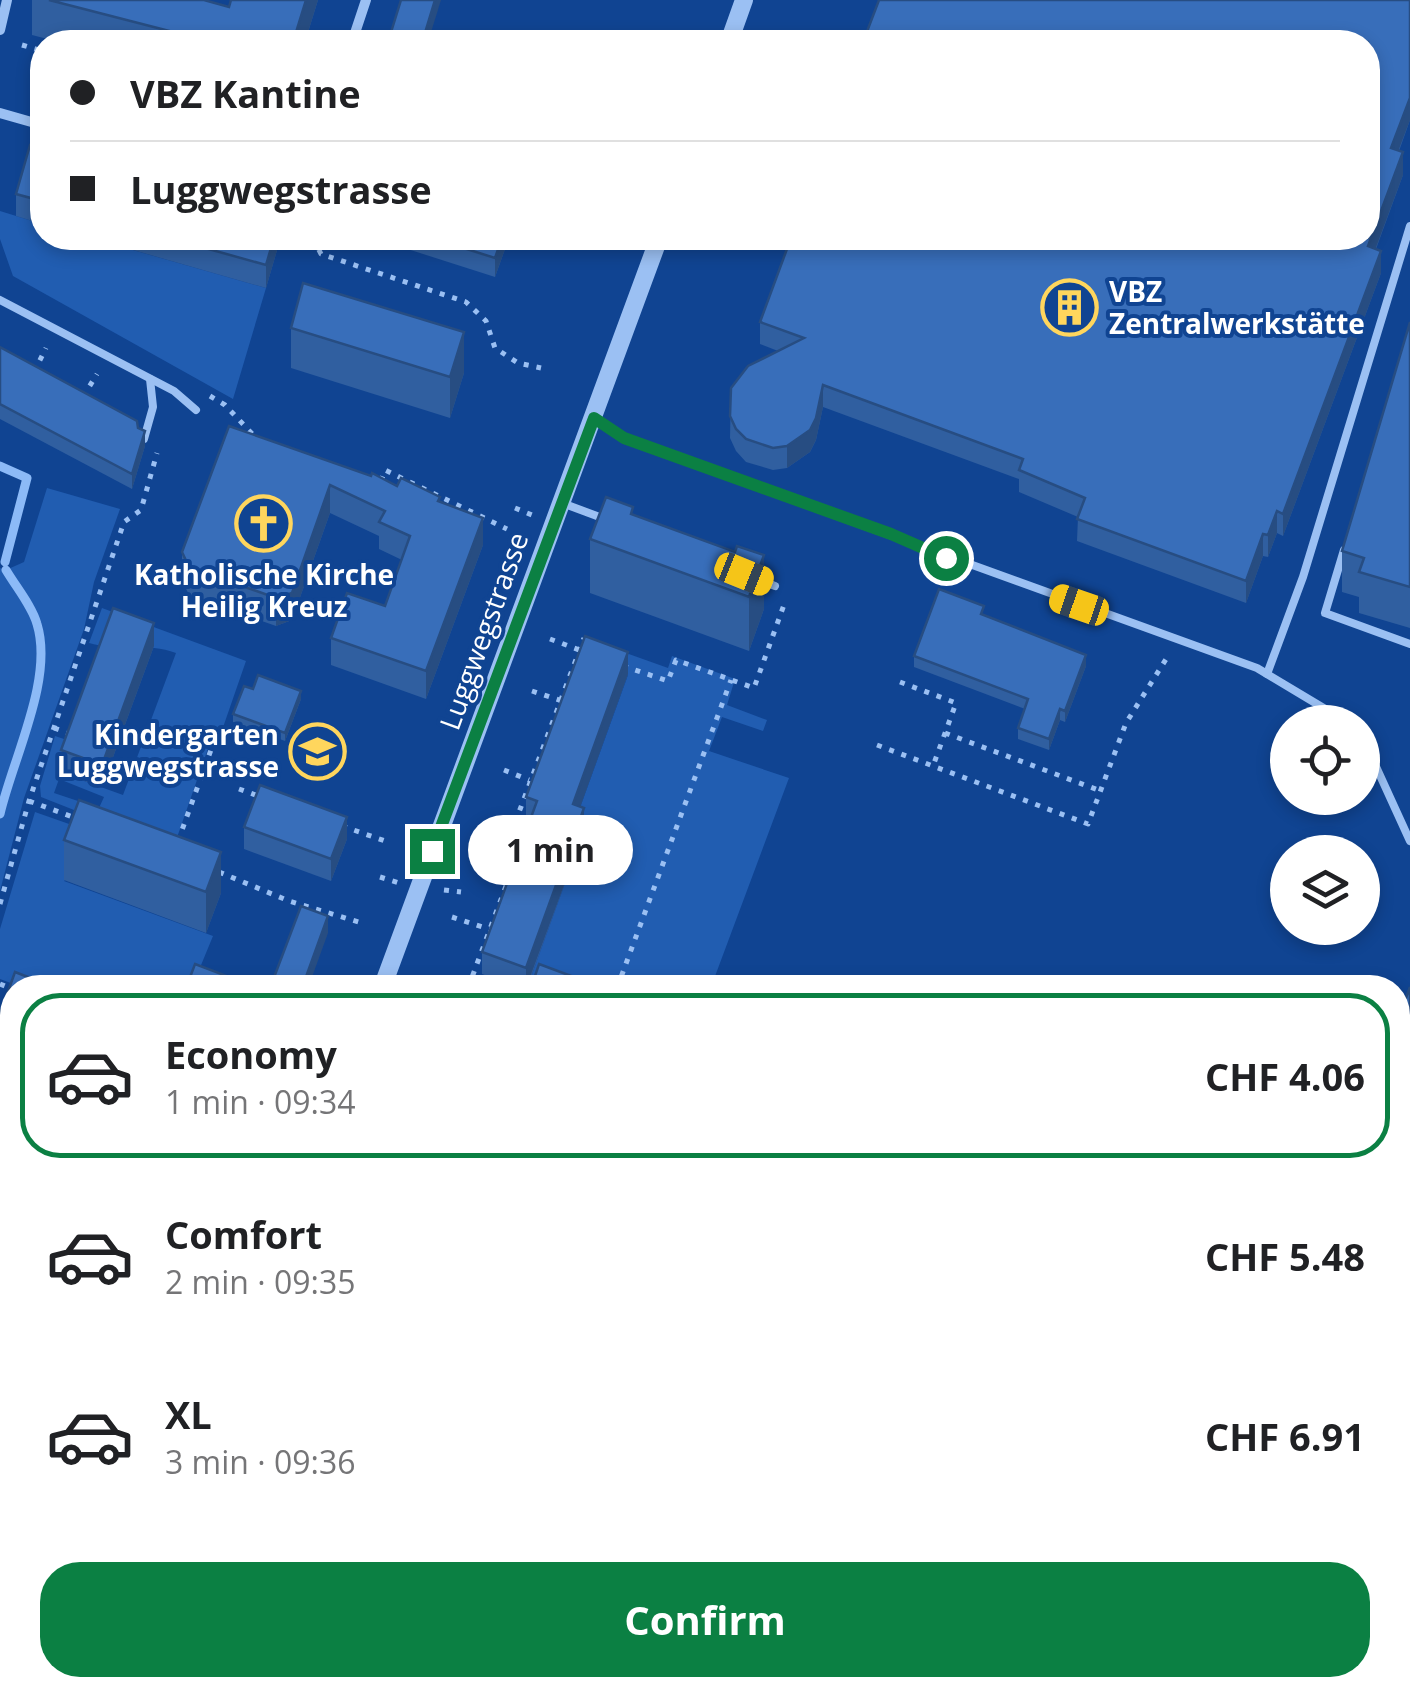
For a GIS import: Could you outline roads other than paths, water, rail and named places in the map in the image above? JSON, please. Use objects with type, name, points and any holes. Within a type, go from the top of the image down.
[{"type":"street","points":[[0,30],[7,0]]},
{"type":"street","points":[[356,30],[366,0]]},
{"type":"street","points":[[733,30],[744,0]]},
{"type":"street","points":[[0,113],[30,121]]},
{"type":"street","name":"Luggwegstrasse","points":[[387,975],[655,250]]},
{"type":"lane","points":[[1268,674],[1303,577],[1410,226]]},
{"type":"lane","points":[[0,300],[174,391],[196,410]]},
{"type":"lane","points":[[144,439],[153,407],[150,379]]},
{"type":"lane","points":[[594,418],[624,438],[1268,674],[1319,705]]},
{"type":"lane","points":[[562,503],[620,524]]},
{"type":"lane","points":[[1348,538],[1325,612],[1410,644]]},
{"type":"lane","points":[[740,572],[775,586]]},
{"type":"lane","points":[[1380,775],[1410,841]]},
{"type":"waterway","points":[[0,466],[27,478],[5,562]]},
{"type":"waterway","points":[[0,814],[30,719],[41,646],[35,617],[6,570]]},
{"type":"place","name":"VBZ Zentralwerkstätte","points":[[1070,308]]},
{"type":"place","name":"Katholische Kirche Heilig Kreuz","points":[[264,524]]},
{"type":"place","name":"Kindergarten Luggwegstrasse","points":[[318,751]]}]
